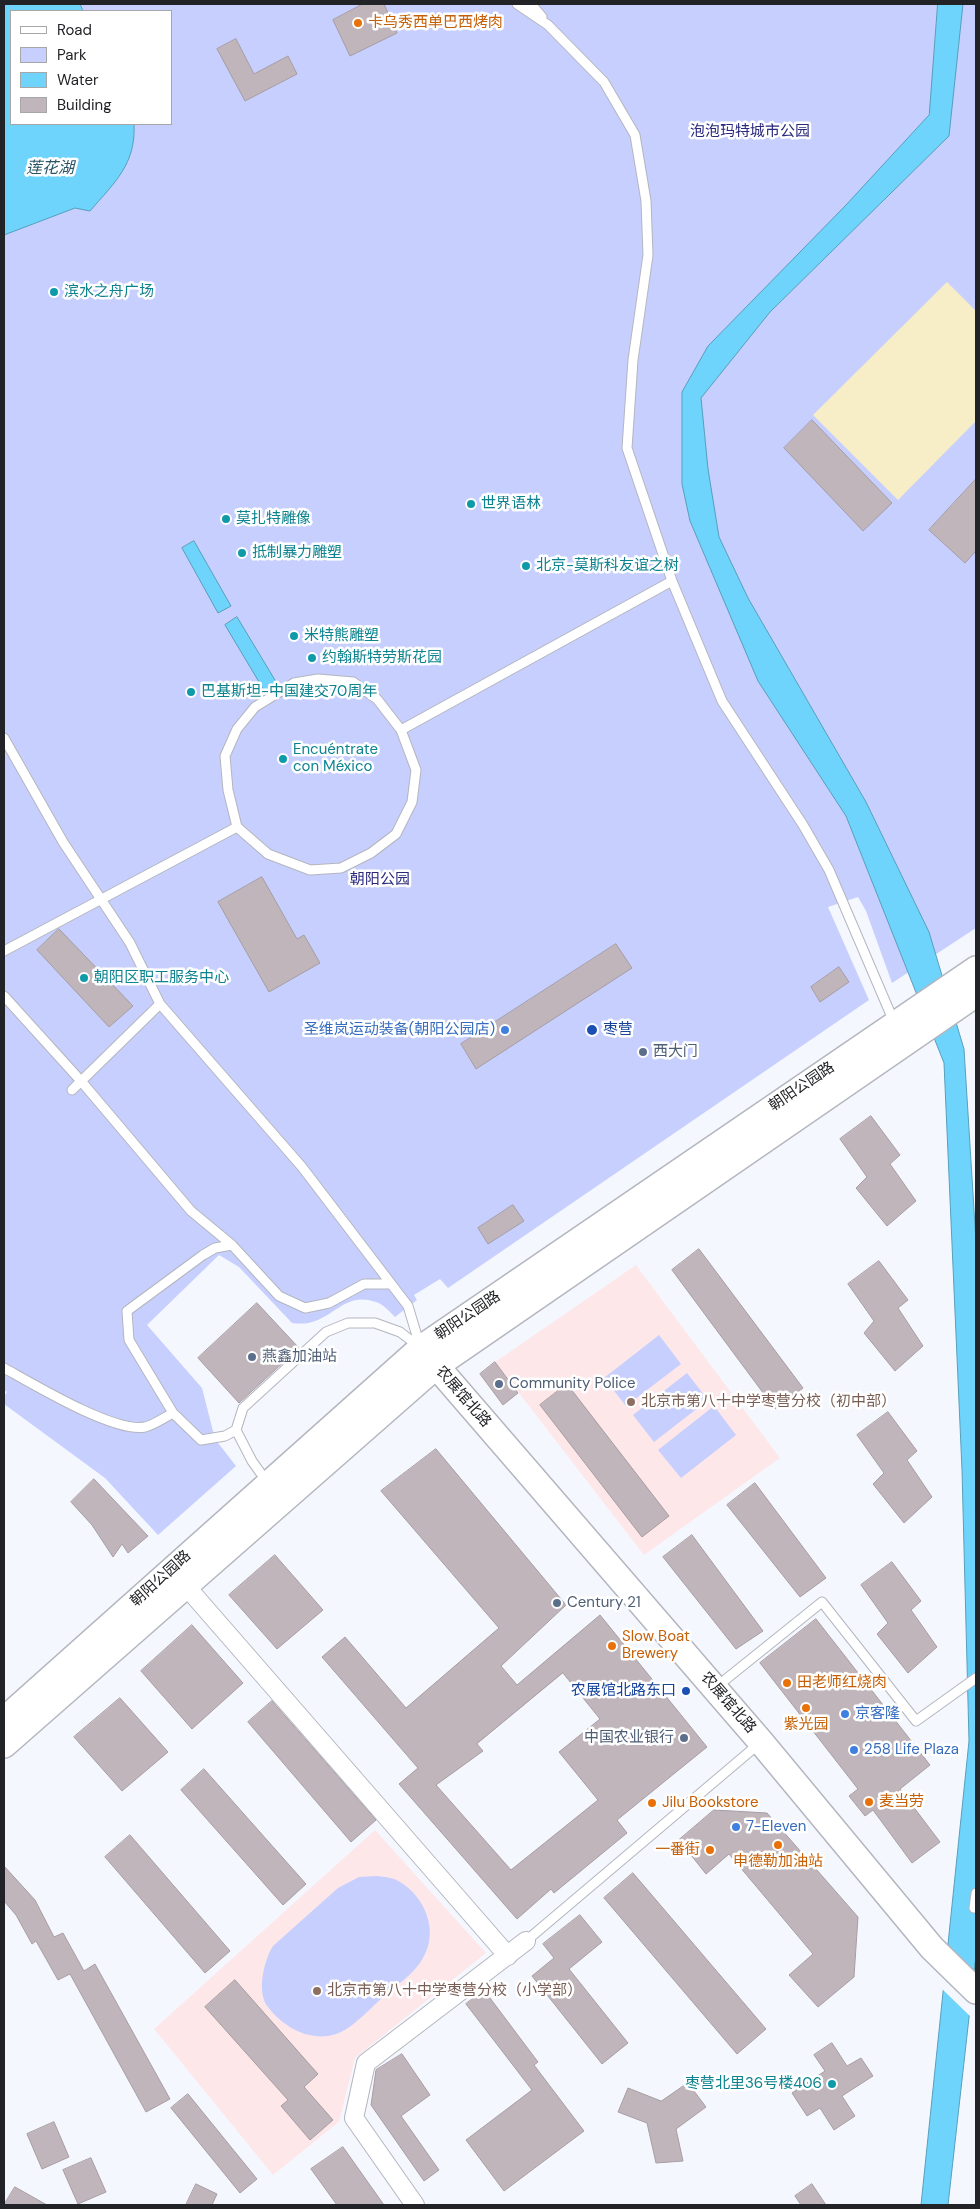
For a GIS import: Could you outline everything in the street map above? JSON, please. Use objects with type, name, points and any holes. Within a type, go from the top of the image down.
[{"type":"main road","name":"朝阳公园路","points":[[4,1720],[268,1483],[429,1357],[901,1027],[972,984]]},
{"type":"main road","name":"朝阳公园路","points":[[4,1745],[185,1585],[429,1357]]},
{"type":"main road","name":"农展馆北路","points":[[429,1357],[715,1688],[940,1956],[976,1991]]},
{"type":"street","points":[[185,1585],[508,1956]]},
{"type":"street","points":[[415,2205],[354,2118],[366,2063],[526,1941]]},
{"type":"lane","points":[[517,4],[548,25]]},
{"type":"lane","points":[[531,4],[548,25],[604,82],[634,135],[646,201],[648,256],[634,360],[627,448],[672,581],[722,701],[803,825],[829,870],[901,1027]]},
{"type":"lane","points":[[401,730],[672,581]]},
{"type":"lane","points":[[318,679],[353,682],[377,699],[401,730],[416,770],[412,802],[396,834],[371,853],[341,868],[310,870],[268,854],[237,827],[228,790],[225,756],[237,729],[256,707],[294,683],[318,679]]},
{"type":"lane","points":[[4,738],[63,842],[130,943],[160,1004],[302,1167],[408,1306],[429,1357]]},
{"type":"lane","points":[[4,951],[237,827]]},
{"type":"lane","points":[[4,996],[81,1081],[191,1211],[232,1245],[279,1296],[305,1308],[329,1303],[364,1284],[391,1284]]},
{"type":"lane","points":[[72,1090],[160,1004]]},
{"type":"lane","points":[[232,1245],[216,1248],[202,1255],[127,1311],[129,1340],[173,1413],[201,1440],[225,1436],[236,1430],[243,1408],[326,1332],[348,1323],[375,1323],[400,1332],[429,1357]]},
{"type":"lane","points":[[4,1368],[53,1395],[118,1425],[145,1427],[173,1413]]},
{"type":"lane","points":[[236,1430],[252,1461],[268,1483]]},
{"type":"lane","points":[[715,1688],[822,1602],[916,1721],[976,1678]]},
{"type":"lane","points":[[526,1941],[761,1742]]},
{"type":"lane","points":[[974,1908],[976,1893]]},
{"type":"shaded area","name":"北京市第八十中学枣营分校（初中部）","points":[[636,1265],[780,1458],[644,1555],[495,1362]]},
{"type":"shaded area","name":"北京市第八十中学枣营分校（小学部）","points":[[375,1830],[486,1953],[355,2058],[339,2122],[273,2175],[154,2029]]},
{"type":"green space","name":"朝阳公园","points":[[4,4],[976,4],[976,928],[892,983],[866,911],[858,897],[828,907],[869,1000],[448,1288],[440,1279],[414,1295],[417,1300],[395,1317],[379,1303],[364,1299],[344,1305],[317,1320],[305,1323],[292,1323],[239,1267],[219,1255],[147,1325],[202,1388],[215,1439],[236,1466],[158,1535],[105,1478],[4,1404],[4,1396],[7,1392],[4,1390]]},
{"type":"green space","points":[[659,1335],[681,1364],[626,1406],[604,1378]]},
{"type":"green space","points":[[687,1373],[708,1400],[654,1442],[633,1415]]},
{"type":"green space","points":[[714,1406],[736,1435],[681,1478],[658,1450]]},
{"type":"green space","points":[[378,1876],[393,1879],[409,1888],[427,1915],[430,1937],[428,1948],[423,1958],[411,1973],[348,2028],[337,2034],[326,2036],[304,2034],[294,2029],[275,2016],[264,2001],[262,1994],[264,1968],[273,1946],[338,1888],[359,1877]]},
{"type":"sand","points":[[947,282],[976,311],[976,421],[898,500],[813,415]]},
{"type":"water","name":"莲花湖","points":[[4,4],[80,4],[83,10],[10,10],[10,125],[134,125],[134,138],[128,161],[122,172],[90,211],[75,208],[4,235]]},
{"type":"water","points":[[938,4],[963,4],[949,136],[770,312],[701,398],[708,469],[719,537],[748,598],[866,802],[929,932],[964,1049],[976,1242],[976,1955],[948,2205],[921,2205],[969,1741],[962,1470],[944,1063],[846,816],[758,681],[690,521],[682,484],[682,392],[708,346],[846,205],[929,115]]},
{"type":"water","points":[[194,541],[231,606],[218,613],[182,548]]},
{"type":"water","points":[[237,617],[278,685],[265,692],[225,625]]},
{"type":"pier","points":[[946,1943],[976,1973],[972,2018],[941,1988]]},
{"type":"building","points":[[363,4],[384,4],[397,33],[350,56],[333,20]]},
{"type":"building","points":[[236,39],[254,74],[288,56],[297,74],[245,101],[217,49]]},
{"type":"building","points":[[812,420],[892,503],[863,531],[784,448]]},
{"type":"building","points":[[976,479],[976,551],[965,563],[929,530]]},
{"type":"building","points":[[262,877],[297,939],[304,935],[320,963],[269,992],[218,902]]},
{"type":"building","name":"朝阳区职工服务中心","points":[[59,929],[133,1006],[109,1027],[37,950]]},
{"type":"building","points":[[616,944],[632,968],[476,1069],[461,1044]]},
{"type":"building","points":[[839,967],[849,982],[820,1002],[811,987]]},
{"type":"building","points":[[871,1116],[900,1155],[890,1164],[916,1201],[887,1226],[856,1188],[867,1177],[840,1139]]},
{"type":"building","points":[[513,1205],[524,1221],[488,1244],[478,1228]]},
{"type":"building","points":[[699,1249],[803,1388],[775,1409],[672,1270]]},
{"type":"building","points":[[879,1261],[908,1300],[898,1308],[923,1346],[895,1371],[864,1333],[874,1321],[848,1284]]},
{"type":"building","name":"燕鑫加油站","points":[[257,1303],[299,1348],[239,1403],[198,1358]]},
{"type":"building","name":"Community Police","points":[[495,1362],[518,1393],[503,1405],[480,1374]]},
{"type":"building","points":[[567,1384],[669,1516],[642,1537],[540,1405]]},
{"type":"building","points":[[888,1412],[917,1451],[907,1460],[932,1497],[904,1523],[873,1484],[884,1473],[857,1435]]},
{"type":"building","points":[[436,1449],[566,1605],[501,1666],[517,1685],[600,1615],[707,1747],[617,1820],[627,1833],[554,1893],[551,1889],[517,1919],[399,1784],[418,1768],[322,1657],[345,1637],[406,1708],[499,1628],[381,1491]],"holes":[[[563,1673],[600,1719],[559,1752],[598,1800],[511,1870],[436,1785],[483,1751],[477,1744]]]},
{"type":"building","points":[[94,1479],[148,1536],[128,1553],[122,1544],[113,1557],[92,1525],[71,1502]]},
{"type":"building","points":[[755,1483],[826,1578],[800,1597],[727,1505]]},
{"type":"building","points":[[692,1535],[763,1631],[736,1649],[663,1557]]},
{"type":"building","points":[[275,1555],[323,1610],[277,1649],[229,1595]]},
{"type":"building","points":[[892,1562],[921,1601],[911,1610],[937,1647],[908,1673],[877,1634],[888,1623],[861,1585]]},
{"type":"building","name":"京客隆","points":[[816,1619],[930,1765],[900,1789],[940,1842],[912,1863],[873,1810],[865,1816],[849,1796],[858,1789],[760,1663]]},
{"type":"building","points":[[192,1625],[243,1683],[192,1729],[141,1671]]},
{"type":"building","points":[[120,1698],[168,1752],[122,1791],[74,1737]]},
{"type":"building","points":[[272,1701],[376,1820],[351,1842],[248,1722]]},
{"type":"building","points":[[204,1769],[306,1884],[283,1905],[181,1790]]},
{"type":"building","points":[[714,1810],[767,1813],[858,1917],[854,1977],[818,2007],[789,1975],[813,1954],[729,1854],[706,1874],[679,1840]]},
{"type":"building","points":[[130,1835],[230,1951],[205,1973],[105,1857]]},
{"type":"building","points":[[4,1866],[35,1900],[54,1937],[63,1933],[84,1971],[95,1964],[170,2099],[146,2112],[70,1974],[58,1980],[36,1941],[32,1944],[16,1915],[4,1901]]},
{"type":"building","points":[[633,1873],[766,2029],[737,2054],[604,1898]]},
{"type":"building","points":[[580,1915],[602,1942],[569,1969],[628,2043],[602,2064],[532,1976],[554,1958],[543,1944]]},
{"type":"building","points":[[235,1980],[318,2074],[304,2087],[333,2120],[310,2140],[281,2106],[288,2100],[205,2007]]},
{"type":"building","points":[[484,1990],[538,2062],[534,2065],[584,2131],[504,2191],[466,2140],[532,2090],[466,2004]]},
{"type":"building","name":"枣营北里36号楼406","points":[[832,2043],[847,2066],[861,2058],[873,2076],[842,2096],[855,2116],[834,2130],[820,2108],[807,2116],[792,2093],[825,2071],[814,2055]]},
{"type":"building","points":[[402,2054],[430,2095],[401,2116],[439,2170],[424,2181],[371,2105],[376,2070]]},
{"type":"building","points":[[688,2083],[706,2107],[676,2129],[683,2161],[656,2163],[647,2123],[618,2112],[628,2088],[661,2101]]},
{"type":"building","points":[[188,2094],[257,2179],[240,2193],[171,2108]]},
{"type":"building","points":[[54,2122],[69,2157],[42,2169],[27,2134]]},
{"type":"building","points":[[343,2147],[384,2205],[337,2205],[311,2169]]},
{"type":"building","points":[[91,2158],[106,2192],[78,2204],[63,2170]]},
{"type":"building","points":[[196,2184],[217,2194],[212,2205],[186,2205]]},
{"type":"building","points":[[812,2184],[826,2205],[801,2205],[795,2196]]},
{"type":"building","points":[[15,2187],[47,2205],[4,2205]]},
{"type":"place","name":"卡乌秀西单巴西烤肉","points":[[358,23]]},
{"type":"place","name":"滨水之舟广场","points":[[54,292]]},
{"type":"place","name":"世界语林","points":[[471,504]]},
{"type":"place","name":"莫扎特雕像","points":[[226,519]]},
{"type":"place","name":"抵制暴力雕塑","points":[[242,553]]},
{"type":"place","name":"北京-莫斯科友谊之树","points":[[526,566]]},
{"type":"place","name":"米特熊雕塑","points":[[294,636]]},
{"type":"place","name":"约翰斯特劳斯花园","points":[[312,658]]},
{"type":"place","name":"巴基斯坦-中国建交70周年","points":[[191,692]]},
{"type":"place","name":"Encuéntrate con México","points":[[283,759]]},
{"type":"place","name":"朝阳区职工服务中心","points":[[84,978]]},
{"type":"place","name":"圣维岚运动装备(朝阳公园店)","points":[[505,1030]]},
{"type":"place","name":"枣营","points":[[592,1030]]},
{"type":"place","name":"西大门","points":[[643,1052]]},
{"type":"place","name":"燕鑫加油站","points":[[252,1357]]},
{"type":"place","name":"Community Police","points":[[499,1384]]},
{"type":"place","name":"北京市第八十中学枣营分校（初中部）","points":[[631,1402]]},
{"type":"place","name":"Century 21","points":[[557,1603]]},
{"type":"place","name":"Slow Boat Brewery","points":[[612,1646]]},
{"type":"place","name":"田老师红烧肉","points":[[787,1683]]},
{"type":"place","name":"农展馆北路东口","points":[[686,1691]]},
{"type":"place","name":"紫光园","points":[[806,1708]]},
{"type":"place","name":"京客隆","points":[[845,1714]]},
{"type":"place","name":"中国农业银行","points":[[684,1738]]},
{"type":"place","name":"258 Life Plaza","points":[[854,1750]]},
{"type":"place","name":"麦当劳","points":[[869,1802]]},
{"type":"place","name":"Jilu Bookstore","points":[[652,1803]]},
{"type":"place","name":"7-Eleven","points":[[736,1827]]},
{"type":"place","name":"申德勒加油站","points":[[778,1845]]},
{"type":"place","name":"一番街","points":[[710,1850]]},
{"type":"place","name":"北京市第八十中学枣营分校（小学部）","points":[[317,1991]]},
{"type":"place","name":"枣营北里36号楼406","points":[[832,2084]]},
{"type":"park label","name":"泡泡玛特城市公园","points":[[750,132]]}]
